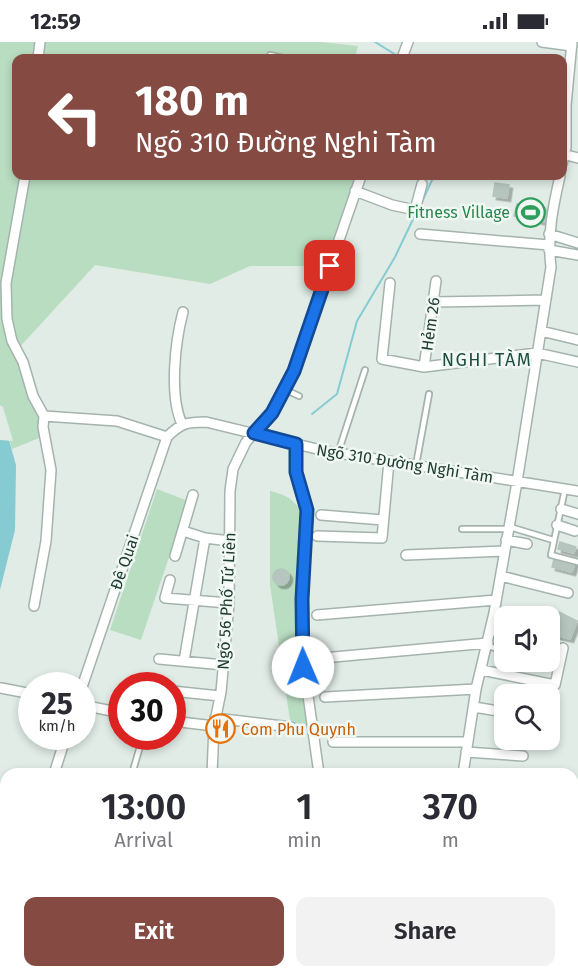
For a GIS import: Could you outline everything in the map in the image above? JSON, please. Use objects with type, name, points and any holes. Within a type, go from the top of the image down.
[{"type":"street","points":[[542,42],[573,43],[574,59],[567,76]]},
{"type":"street","points":[[24,180],[6,283],[7,320],[12,341],[23,362],[33,396],[44,416],[43,427],[51,470],[46,541],[34,606]]},
{"type":"street","name":"Ngõ 56 Phố Tứ Liên","points":[[212,768],[214,722],[224,665],[229,603],[230,491],[233,469],[246,442],[272,413],[284,389],[303,345],[359,180]]},
{"type":"street","points":[[495,606],[551,267],[550,217],[559,180]]},
{"type":"street","points":[[355,191],[392,205],[415,210],[422,184]]},
{"type":"street","points":[[420,234],[549,247],[578,255]]},
{"type":"street","points":[[549,234],[578,243]]},
{"type":"street","name":"Hẻm 26","points":[[424,367],[436,281]]},
{"type":"street","points":[[390,283],[382,359],[424,367],[537,353],[578,362]]},
{"type":"street","points":[[433,302],[546,300]]},
{"type":"street","points":[[44,416],[117,421],[167,437],[182,424],[174,396],[179,327],[183,312]]},
{"type":"street","points":[[541,331],[578,340]]},
{"type":"street","name":"Ngõ 310 Đường Nghi Tàm","points":[[182,424],[206,422],[338,453],[578,491]]},
{"type":"street","name":"Đê Quai","points":[[87,672],[167,437]]},
{"type":"street","points":[[296,444],[296,472],[307,510],[302,599],[303,667],[318,768]]},
{"type":"street","points":[[317,536],[382,538],[389,461]]},
{"type":"street","points":[[175,556],[193,495]]},
{"type":"street","points":[[561,509],[578,514]]},
{"type":"street","points":[[321,515],[383,520]]},
{"type":"street","points":[[557,525],[575,531]]},
{"type":"street","points":[[183,531],[205,538],[230,541]]},
{"type":"street","points":[[184,661],[205,538]]},
{"type":"street","points":[[506,540],[528,544]]},
{"type":"street","points":[[406,555],[504,551]]},
{"type":"street","points":[[501,576],[568,593]]},
{"type":"street","points":[[170,580],[165,598],[229,603]]},
{"type":"street","points":[[317,615],[496,600]]},
{"type":"street","points":[[464,768],[476,689],[494,614]]},
{"type":"street","points":[[323,658],[487,644]]},
{"type":"street","points":[[482,670],[555,686],[563,648]]},
{"type":"street","points":[[159,659],[224,665]]},
{"type":"street","points":[[1,687],[18,691]]},
{"type":"street","points":[[325,697],[476,689]]},
{"type":"street","points":[[186,693],[220,696]]},
{"type":"street","points":[[474,707],[494,710]]},
{"type":"street","points":[[186,721],[291,727]]},
{"type":"street","points":[[333,742],[467,747],[523,756]]},
{"type":"street","points":[[56,768],[62,750]]},
{"type":"lane","points":[[338,453],[364,370]]},
{"type":"lane","points":[[284,389],[299,396]]},
{"type":"lane","points":[[416,465],[429,394]]},
{"type":"lane","points":[[565,489],[551,555],[578,562]]},
{"type":"lane","points":[[462,529],[508,528],[554,540]]},
{"type":"lane","points":[[487,644],[494,646]]},
{"type":"lane","points":[[134,768],[138,750]]},
{"type":"green space","points":[[0,42],[34,42],[33,54],[12,54],[12,180],[360,180],[330,266],[250,266],[210,284],[95,265],[17,350],[44,416],[44,436],[12,449],[0,408]]},
{"type":"green space","points":[[44,42],[321,42],[358,46],[356,54],[43,54]]},
{"type":"green space","points":[[157,489],[188,501],[141,640],[110,630]]},
{"type":"green space","points":[[270,491],[291,500],[306,517],[299,598],[299,667],[309,725],[291,727],[270,585]]},
{"type":"water","points":[[0,408],[16,465],[15,530],[0,590]]},
{"type":"pier","points":[[0,405],[3,407],[13,441],[0,440]]},
{"type":"building","points":[[495,183],[509,185],[507,198],[493,196]]},
{"type":"building","name":"Fitness Village","points":[[526,202],[542,205],[542,208],[548,210],[546,222],[514,216],[517,204],[525,206]]},
{"type":"building","points":[[560,542],[576,547],[574,553],[558,549]]},
{"type":"building","points":[[555,556],[575,562],[572,572],[552,567]]},
{"type":"building","points":[[281,569],[289,577],[281,585],[273,577]]},
{"type":"building","points":[[560,612],[577,621],[570,639],[560,637]]},
{"type":"waterway","points":[[375,42],[394,54]]},
{"type":"waterway","points":[[420,206],[432,180]]},
{"type":"waterway","points":[[312,414],[337,394],[357,321],[395,257],[416,213]]},
{"type":"place","name":"Fitness Village","points":[[531,212]]},
{"type":"place","name":"Com Phu Quynh","points":[[220,729]]},
{"type":"district","name":"NGHI TÀM","points":[[487,360]]},
{"type":"route","points":[[303,667],[302,599],[307,510],[296,472],[296,444],[254,433],[272,413],[294,371],[330,266]]}]
